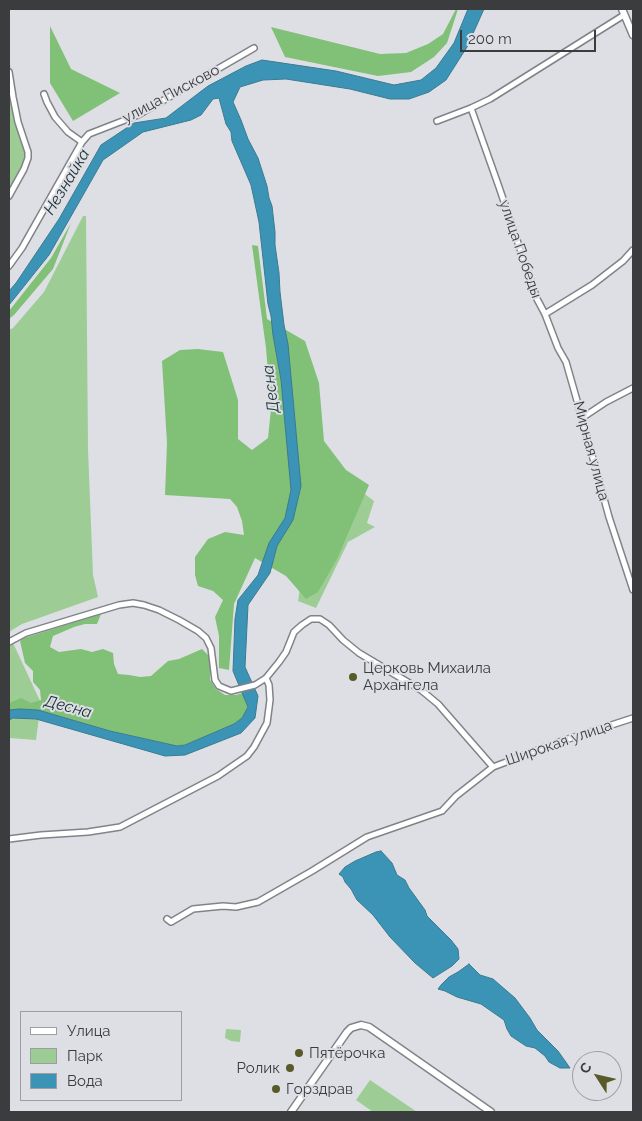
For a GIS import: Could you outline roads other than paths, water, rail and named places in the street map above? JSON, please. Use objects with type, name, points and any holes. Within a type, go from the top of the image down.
[{"type":"street","points":[[438,121],[490,99],[623,12],[633,35]]},
{"type":"street","name":"улица Писково","points":[[9,266],[22,248],[82,142],[89,134],[138,115],[254,48]]},
{"type":"street","points":[[9,72],[12,97],[28,152],[28,158],[9,196]]},
{"type":"street","points":[[44,94],[55,117],[68,132],[82,142]]},
{"type":"street","name":"улица Победы","points":[[470,108],[537,299],[545,314],[592,284],[633,250]]},
{"type":"street","name":"Мирная улица","points":[[545,314],[558,348],[566,362],[609,517],[633,590]]},
{"type":"street","points":[[582,418],[606,402],[633,388]]},
{"type":"street","points":[[9,642],[26,633],[119,605],[133,603],[159,610],[198,631],[206,638],[211,648],[215,680],[219,686],[232,691],[255,685],[266,678],[270,685],[267,724],[247,756],[218,776],[120,827],[88,832],[9,839]]},
{"type":"street","name":"Широкая улица","points":[[266,678],[286,652],[294,632],[311,619],[320,619],[359,653],[421,690],[438,704],[494,766],[562,740],[633,718]]},
{"type":"street","points":[[167,919],[171,922],[194,909],[223,906],[236,907],[258,902],[367,837],[442,811],[456,796],[494,766]]},
{"type":"street","points":[[291,1112],[347,1032],[351,1028],[361,1025],[369,1027],[491,1112]]},
{"type":"water","points":[[468,9],[484,9],[467,47],[446,80],[429,92],[409,99],[390,99],[350,89],[286,79],[263,80],[240,87],[233,102],[258,158],[272,206],[280,292],[288,344],[301,486],[293,520],[277,546],[270,573],[248,605],[245,667],[258,696],[255,718],[241,733],[185,755],[165,756],[36,719],[13,718],[9,720],[9,710],[38,710],[110,731],[177,746],[185,745],[234,724],[242,718],[248,707],[233,671],[235,619],[238,600],[258,575],[269,543],[285,518],[291,490],[281,380],[268,304],[259,222],[251,185],[232,141],[231,132],[226,124],[219,98],[213,99],[201,115],[191,120],[143,132],[103,160],[49,255],[9,305],[9,291],[59,219],[101,145],[134,123],[166,118],[208,86],[246,66],[262,60],[336,71],[394,85],[421,80],[436,68],[454,43]]},
{"type":"water","points":[[381,851],[392,863],[397,875],[405,880],[427,916],[458,949],[459,959],[452,966],[433,978],[415,963],[390,937],[373,915],[357,900],[343,877],[339,874],[345,867],[355,861]]},
{"type":"water","points":[[469,964],[480,975],[493,979],[515,998],[537,1030],[558,1051],[570,1068],[560,1068],[549,1062],[535,1048],[526,1046],[511,1036],[504,1020],[481,1004],[438,989],[449,977]]},
{"type":"place","name":"Церковь Михаила Архангела","points":[[353,677]]},
{"type":"place","name":"Пятёрочка","points":[[299,1053]]},
{"type":"place","name":"Ролик","points":[[290,1068]]},
{"type":"place","name":"Горздрав","points":[[276,1089]]},
{"type":"water label","name":"Незнайка","points":[[67,182]]},
{"type":"water label","name":"Десна","points":[[271,389]]},
{"type":"water label","name":"Десна","points":[[68,707]]}]
